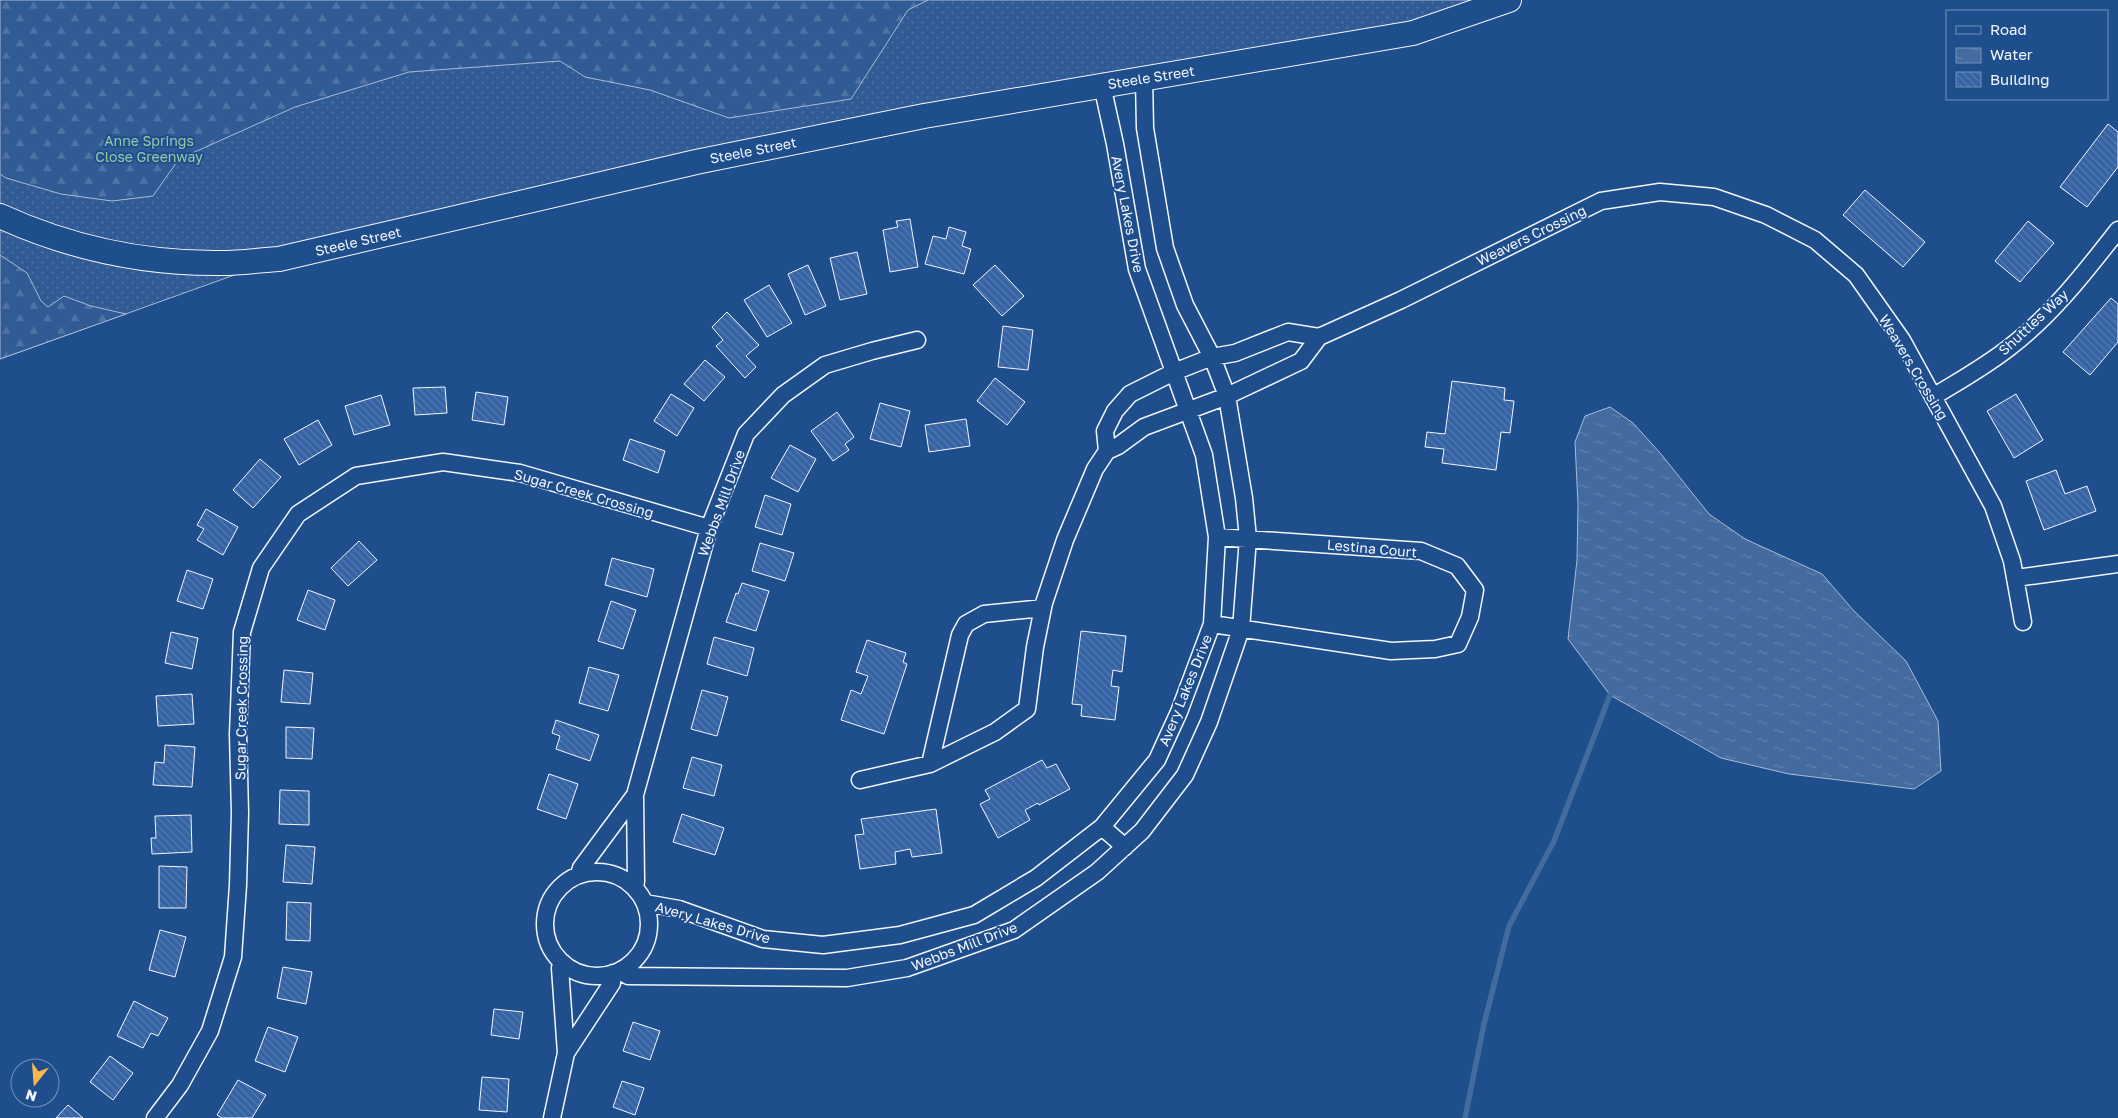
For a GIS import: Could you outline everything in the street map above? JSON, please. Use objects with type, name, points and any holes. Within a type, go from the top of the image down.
[{"type":"street","name":"Steele Street","points":[[0,216],[63,241],[117,255],[172,262],[223,264],[279,259],[696,162],[924,116],[1413,33],[1509,0]]},
{"type":"street","points":[[1144,78],[1145,128],[1165,248],[1185,305],[1212,357],[1227,396],[1244,498],[1248,538],[1241,630],[1212,624]]},
{"type":"street","name":"Avery Lakes Drive","points":[[645,903],[678,909],[763,938],[823,945],[900,935],[974,915],[1036,878],[1102,827],[1157,760],[1179,712],[1212,624],[1217,536],[1204,455],[1137,269],[1115,144],[1102,85]]},
{"type":"street","name":"Weavers Crossing","points":[[1107,451],[1118,446],[1144,427],[1227,396],[1301,361],[1319,337],[1401,300],[1601,201],[1660,192],[1714,197],[1766,215],[1815,240],[1856,275],[1902,340],[1992,506],[2012,561],[2023,622]]},
{"type":"street","name":"Shuttles Way","points":[[1933,397],[1972,374],[2010,347],[2053,307],[2118,230]]},
{"type":"street","points":[[860,780],[930,764],[996,732],[1027,709],[1035,647],[1043,608],[1065,540],[1095,469],[1107,451],[1104,431],[1120,405],[1130,394],[1174,372],[1212,357],[1235,353],[1288,332],[1319,337]]},
{"type":"street","name":"Webbs Mill Drive","points":[[634,888],[636,881],[635,795],[709,528],[746,434],[782,395],[825,365],[917,340]]},
{"type":"street","name":"Sugar Creek Crossing","points":[[156,1118],[180,1085],[210,1031],[232,957],[238,884],[240,813],[238,734],[242,632],[261,568],[298,514],[356,476],[443,462],[520,473],[709,528]]},
{"type":"street","points":[[1217,536],[1248,538]]},
{"type":"street","name":"Lestina Court","points":[[1241,630],[1391,651],[1435,649],[1458,644],[1470,617],[1474,590],[1457,566],[1421,551],[1248,538]]},
{"type":"street","points":[[2016,578],[2118,564]]},
{"type":"street","points":[[930,764],[960,635],[966,624],[984,614],[1043,608]]},
{"type":"street","name":"Webbs Mill Drive","points":[[616,972],[628,976],[846,978],[908,968],[1014,930],[1097,872],[1125,847],[1142,831],[1185,775],[1208,722],[1241,630]]},
{"type":"street","name":"Webbs Mill Drive","points":[[579,874],[581,868],[635,795]]},
{"type":"street","points":[[1102,827],[1125,847]]},
{"type":"street","points":[[595,871],[612,873],[627,880],[634,888],[645,903],[650,923],[647,939],[639,955],[626,968],[616,972],[591,976],[574,971],[562,962],[549,945],[544,928],[546,910],[553,894],[564,882],[579,874],[595,871]]},
{"type":"street","points":[[552,1118],[566,1053],[560,968],[562,962]]},
{"type":"street","points":[[566,1053],[612,983],[616,972]]},
{"type":"green space","name":"Anne Springs Close Greenway","points":[[0,0],[1509,0],[1254,60],[279,259],[0,359]]},
{"type":"green space","points":[[0,0],[928,0],[908,10],[851,99],[729,118],[650,90],[585,77],[560,61],[409,72],[295,107],[179,159],[153,196],[112,201],[61,194],[6,178],[0,174]]},
{"type":"green space","points":[[0,255],[27,273],[41,301],[48,307],[64,296],[91,306],[126,314],[0,359]]},
{"type":"water","points":[[1610,407],[1633,423],[1661,454],[1709,514],[1745,539],[1822,574],[1854,611],[1906,661],[1938,721],[1941,771],[1914,789],[1789,774],[1721,758],[1610,695],[1568,639],[1577,560],[1578,505],[1575,442],[1585,416]]},
{"type":"building","points":[[2108,124],[2118,132],[2118,167],[2087,207],[2060,187]]},
{"type":"building","points":[[1865,190],[1925,242],[1903,267],[1843,215]]},
{"type":"building","points":[[910,219],[918,267],[890,272],[883,230],[898,227],[896,221]]},
{"type":"building","points":[[2028,221],[2054,243],[2020,282],[1995,261]]},
{"type":"building","points":[[949,227],[966,232],[962,246],[971,249],[964,274],[925,264],[933,236],[946,239]]},
{"type":"building","points":[[857,252],[867,294],[840,300],[830,258]]},
{"type":"building","points":[[808,265],[826,306],[805,315],[788,274]]},
{"type":"building","points":[[995,265],[1024,296],[1002,316],[973,285]]},
{"type":"building","points":[[769,285],[792,323],[767,337],[744,300]]},
{"type":"building","points":[[2111,298],[2118,304],[2118,342],[2090,375],[2063,352]]},
{"type":"building","points":[[727,312],[759,345],[746,356],[756,367],[745,378],[716,346],[723,340],[712,327]]},
{"type":"building","points":[[1003,326],[1033,330],[1028,370],[998,367]]},
{"type":"building","points":[[705,360],[725,377],[704,401],[684,384]]},
{"type":"building","points":[[995,378],[1025,402],[1007,425],[977,401]]},
{"type":"building","points":[[1452,381],[1505,388],[1504,400],[1514,401],[1510,433],[1501,432],[1496,470],[1442,463],[1444,449],[1425,447],[1427,432],[1445,434]]},
{"type":"building","points":[[445,387],[447,413],[415,415],[413,388]]},
{"type":"building","points":[[476,392],[508,397],[504,425],[472,420]]},
{"type":"building","points":[[671,394],[694,408],[677,436],[654,421]]},
{"type":"building","points":[[2016,394],[2043,440],[2014,458],[1987,411]]},
{"type":"building","points":[[381,395],[390,425],[354,435],[345,406]]},
{"type":"building","points":[[880,403],[910,411],[901,447],[870,439]]},
{"type":"building","points":[[837,412],[854,437],[845,444],[849,450],[833,461],[811,431]]},
{"type":"building","points":[[966,419],[970,446],[929,452],[925,425]]},
{"type":"building","points":[[318,420],[332,445],[299,465],[284,439]]},
{"type":"building","points":[[630,439],[665,451],[658,473],[623,460]]},
{"type":"building","points":[[790,445],[816,459],[798,492],[771,478]]},
{"type":"building","points":[[260,459],[281,477],[253,508],[233,490]]},
{"type":"building","points":[[2056,470],[2065,494],[2087,486],[2096,511],[2044,530],[2026,481]]},
{"type":"building","points":[[765,495],[791,504],[782,535],[755,527]]},
{"type":"building","points":[[206,509],[238,527],[223,555],[197,540],[204,529],[197,525]]},
{"type":"building","points":[[359,541],[377,560],[348,586],[331,568]]},
{"type":"building","points":[[760,543],[794,553],[785,581],[752,571]]},
{"type":"building","points":[[612,558],[654,569],[647,597],[605,585]]},
{"type":"building","points":[[187,570],[213,579],[203,609],[177,601]]},
{"type":"building","points":[[742,583],[769,591],[756,631],[726,622],[736,593],[738,594]]},
{"type":"building","points":[[308,590],[335,600],[325,630],[297,620]]},
{"type":"building","points":[[611,601],[636,610],[623,649],[598,641]]},
{"type":"building","points":[[1081,631],[1126,636],[1122,672],[1113,670],[1111,686],[1119,687],[1115,720],[1081,716],[1082,705],[1072,704]]},
{"type":"building","points":[[171,632],[198,638],[192,669],[165,663]]},
{"type":"building","points":[[714,637],[754,648],[747,676],[707,664]]},
{"type":"building","points":[[867,640],[906,653],[903,662],[907,664],[884,734],[841,720],[851,690],[861,694],[868,676],[856,672]]},
{"type":"building","points":[[589,667],[619,675],[608,711],[579,703]]},
{"type":"building","points":[[284,670],[313,673],[310,704],[281,702]]},
{"type":"building","points":[[702,690],[728,697],[717,736],[691,729]]},
{"type":"building","points":[[192,694],[194,724],[158,726],[156,696]]},
{"type":"building","points":[[556,720],[599,735],[590,761],[556,749],[560,736],[552,733]]},
{"type":"building","points":[[286,727],[314,728],[312,759],[286,758]]},
{"type":"building","points":[[165,745],[195,747],[192,787],[153,785],[155,762],[164,763]]},
{"type":"building","points":[[692,757],[722,765],[714,796],[683,788]]},
{"type":"building","points":[[1042,760],[1047,768],[1056,764],[1070,789],[1025,810],[1030,820],[998,838],[980,804],[990,799],[985,790]]},
{"type":"building","points":[[549,774],[578,784],[566,819],[537,809]]},
{"type":"building","points":[[280,790],[309,791],[309,825],[279,824]]},
{"type":"building","points":[[936,809],[942,853],[912,857],[910,849],[895,852],[896,864],[860,869],[855,835],[864,834],[861,819]]},
{"type":"building","points":[[682,814],[724,828],[715,855],[673,842]]},
{"type":"building","points":[[191,815],[192,852],[152,854],[151,838],[156,838],[155,816]]},
{"type":"building","points":[[286,845],[315,847],[312,884],[283,882]]},
{"type":"building","points":[[159,866],[187,867],[186,908],[159,908]]},
{"type":"building","points":[[287,902],[311,903],[310,941],[286,940]]},
{"type":"building","points":[[160,930],[186,937],[175,977],[149,970]]},
{"type":"building","points":[[283,967],[312,972],[306,1004],[277,998]]},
{"type":"building","points":[[134,1001],[168,1018],[158,1036],[151,1033],[143,1048],[117,1036]]},
{"type":"building","points":[[494,1009],[523,1012],[519,1039],[491,1035]]},
{"type":"building","points":[[633,1022],[660,1031],[650,1060],[623,1051]]},
{"type":"building","points":[[268,1027],[298,1037],[285,1072],[255,1061]]},
{"type":"building","points":[[110,1056],[133,1073],[113,1100],[90,1082]]},
{"type":"building","points":[[482,1077],[509,1079],[507,1112],[479,1110]]},
{"type":"building","points":[[238,1080],[266,1095],[252,1118],[222,1118],[217,1115]]},
{"type":"building","points":[[622,1081],[644,1088],[635,1115],[613,1107]]},
{"type":"building","points":[[68,1105],[83,1118],[56,1118]]},
{"type":"waterway","points":[[1465,1118],[1484,1024],[1509,926],[1554,841],[1610,695]]}]
